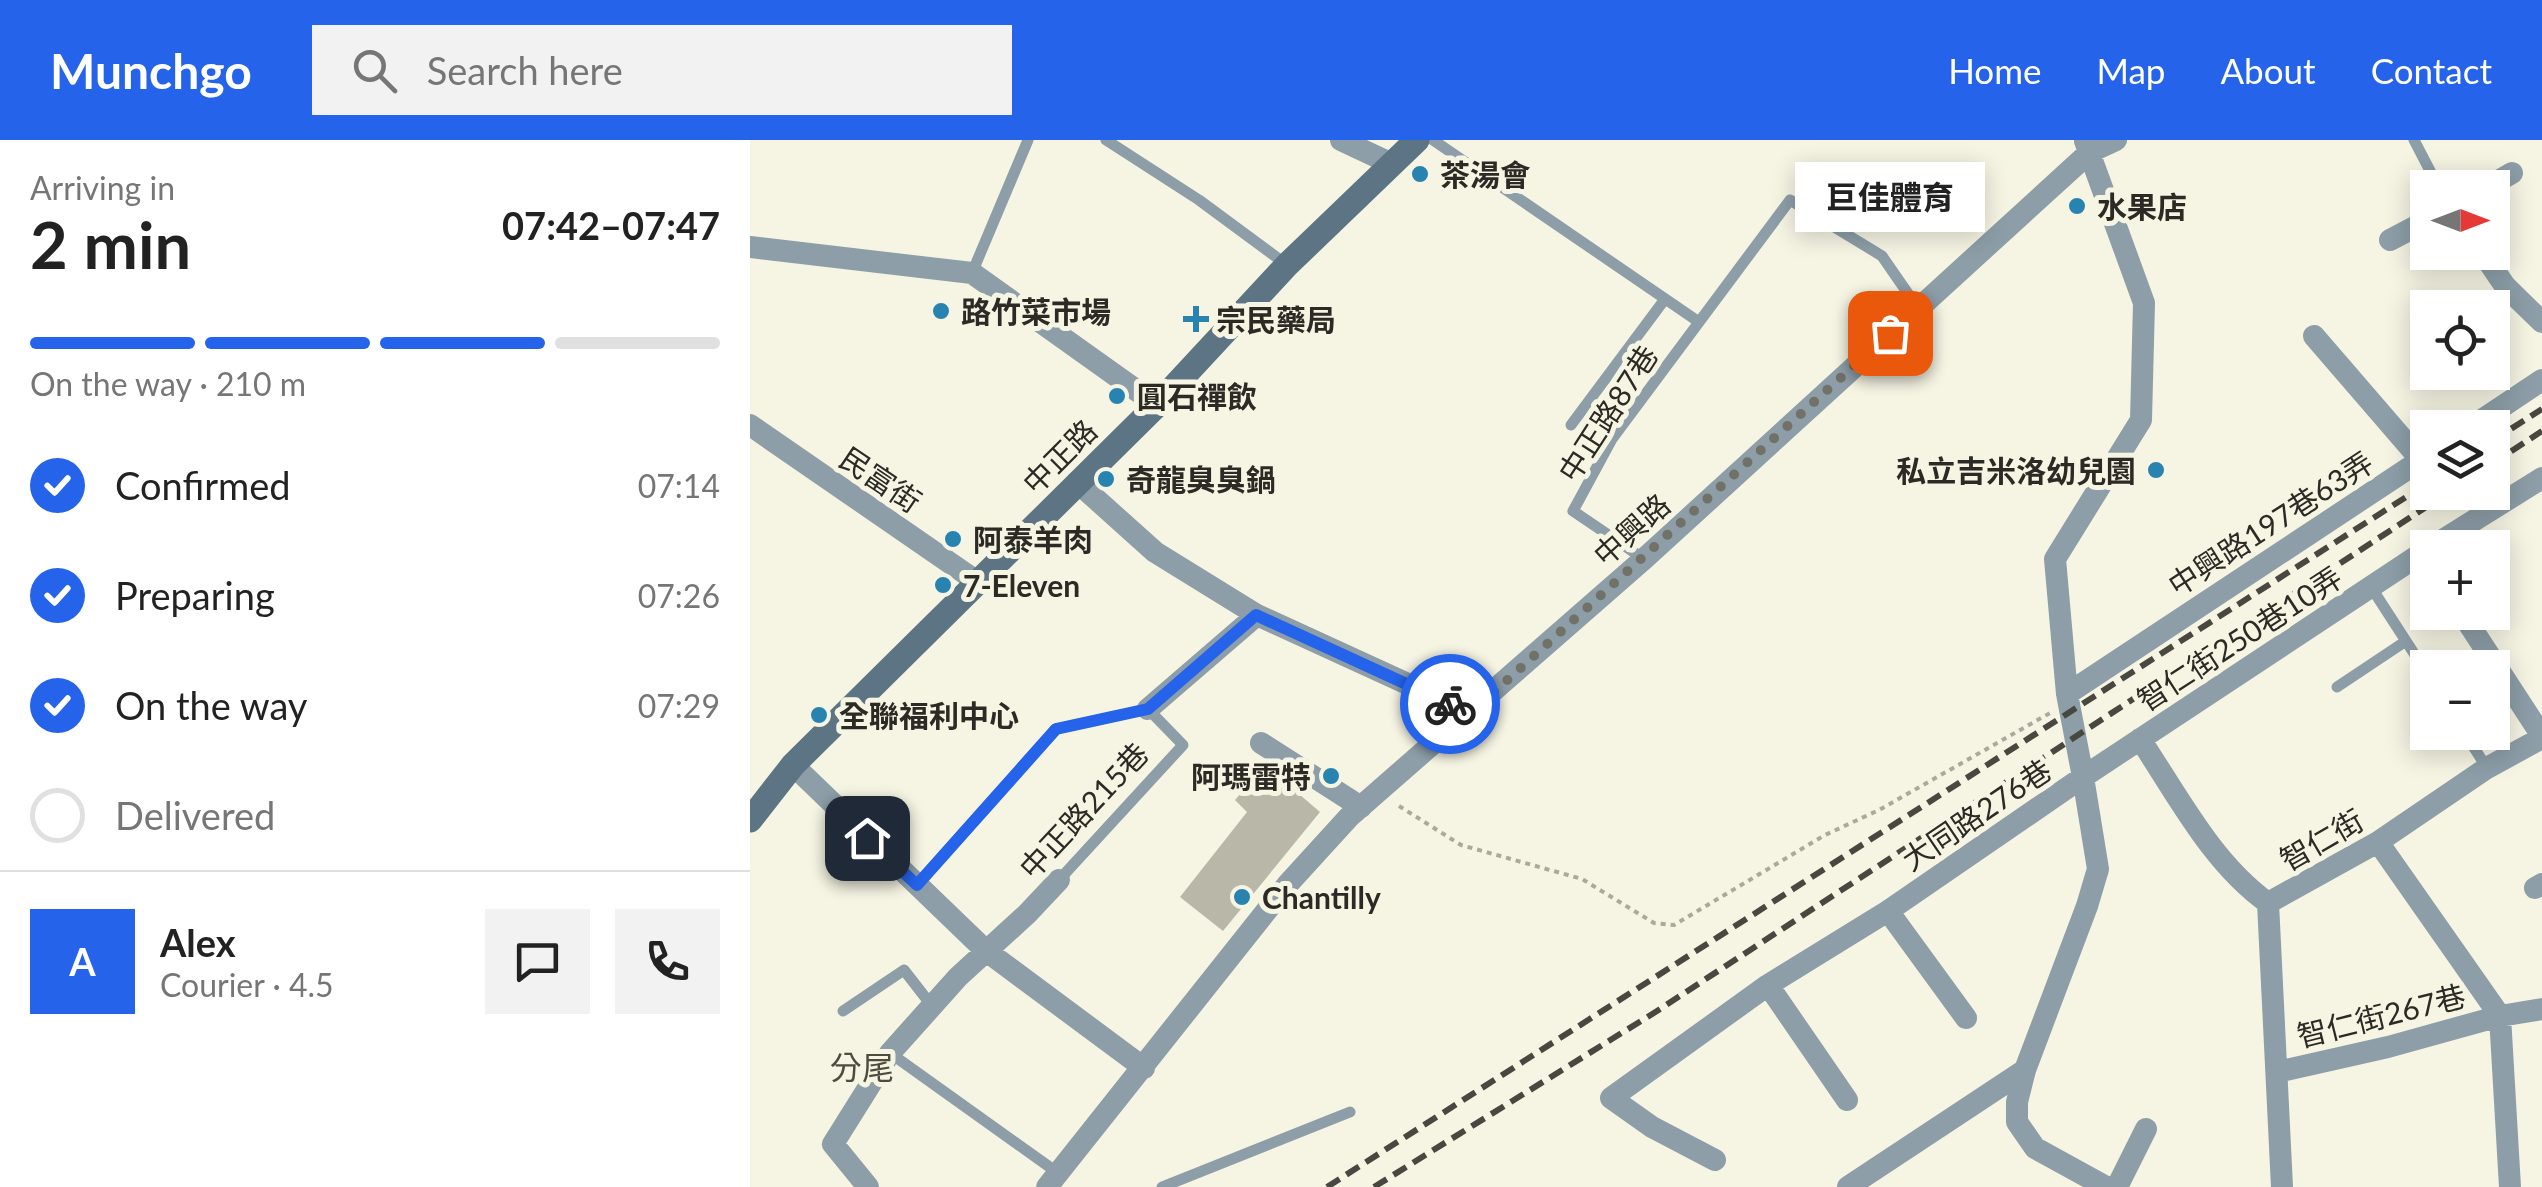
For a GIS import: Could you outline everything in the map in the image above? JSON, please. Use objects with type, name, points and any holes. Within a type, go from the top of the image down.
[{"type":"street","points":[[1341,140],[1392,164]]},
{"type":"street","name":"中正路","points":[[750,820],[793,766],[1157,406],[1287,265],[1417,140]]},
{"type":"street","name":"中興路","points":[[1144,1068],[1287,885],[1369,800],[1644,559],[2088,146],[2116,140]]},
{"type":"street","points":[[2083,778],[2068,698],[2055,559],[2141,420],[2144,303],[2088,146]]},
{"type":"street","points":[[2390,240],[2410,229]]},
{"type":"street","points":[[750,248],[972,273],[1157,406]]},
{"type":"street","points":[[2494,270],[2542,322]]},
{"type":"street","name":"中興路197巷63弄","points":[[2314,336],[2410,442]]},
{"type":"street","points":[[2497,410],[2542,380]]},
{"type":"street","name":"民富街","points":[[750,426],[979,582]]},
{"type":"street","name":"中興路197巷63弄","points":[[2068,698],[2410,467]]},
{"type":"street","name":"智仁街250巷10弄","points":[[2462,530],[2542,478]]},
{"type":"street","points":[[1077,482],[1155,552],[1256,615],[1471,713]]},
{"type":"street","name":"智仁街250巷10弄","points":[[2083,778],[2410,563]]},
{"type":"street","points":[[1148,709],[1256,615]]},
{"type":"street","points":[[2473,630],[2542,737]]},
{"type":"street","name":"智仁街","points":[[2282,1187],[2268,903],[2378,842],[2487,768],[2542,737]]},
{"type":"street","points":[[2140,739],[2215,851],[2249,890],[2268,903]]},
{"type":"street","points":[[1261,743],[1369,800]]},
{"type":"street","points":[[793,766],[985,950],[1144,1068],[1052,1180]]},
{"type":"street","name":"大同路276巷","points":[[1715,1160],[1652,1127],[1611,1098],[1768,985],[1888,911],[2083,778],[2098,869],[2025,1070],[2017,1102],[2017,1122],[2035,1148],[2106,1187]]},
{"type":"street","points":[[2378,842],[2500,1016],[2510,1187]]},
{"type":"street","name":"中正路215巷","points":[[868,1187],[833,1144],[890,1054],[985,950],[1059,880]]},
{"type":"street","points":[[1888,911],[1966,1018]]},
{"type":"street","points":[[1768,985],[1847,1100]]},
{"type":"street","name":"智仁街267巷","points":[[2277,1072],[2542,1008]]},
{"type":"street","points":[[1848,1187],[2025,1070]]},
{"type":"street","points":[[2117,1187],[2146,1130]]},
{"type":"lane","points":[[972,273],[1028,140]]},
{"type":"lane","points":[[1106,140],[1199,200],[1287,265]]},
{"type":"lane","points":[[1434,140],[1699,322]]},
{"type":"lane","points":[[2414,140],[2430,170]]},
{"type":"lane","name":"中正路87巷","points":[[1644,559],[1573,511],[1612,438],[1790,200],[1882,256],[1918,308]]},
{"type":"lane","name":"中正路87巷","points":[[1571,425],[1665,299]]},
{"type":"lane","points":[[2370,587],[2411,650]]},
{"type":"lane","points":[[2338,687],[2406,642]]},
{"type":"lane","name":"中正路215巷","points":[[917,885],[1056,729],[1148,709],[1183,746],[1059,880]]},
{"type":"lane","points":[[2476,750],[2487,768]]},
{"type":"lane","points":[[843,1011],[904,970],[932,1006]]},
{"type":"lane","points":[[890,1054],[1052,1180]]},
{"type":"lane","points":[[1162,1187],[1350,1112]]},
{"type":"path","points":[[1369,800],[1461,845],[1582,878],[1654,923],[1674,926],[1824,834],[1879,810],[2068,698]]},
{"type":"building","points":[[1265,765],[1320,812],[1223,931],[1180,897],[1247,812],[1235,800]]},
{"type":"railway","points":[[2510,429],[2542,409]]},
{"type":"railway","points":[[2510,452],[2542,431]]},
{"type":"railway","points":[[1327,1187],[2410,495]]},
{"type":"railway","points":[[1374,1187],[1657,1011],[2422,510]]},
{"type":"way so far","points":[[1450,704],[1471,713],[1890,333]]},
{"type":"place","name":"茶湯會","points":[[1420,174]]},
{"type":"place","name":"水果店","points":[[2077,206]]},
{"type":"place","name":"路竹菜市場","points":[[941,311]]},
{"type":"place","name":"宗民藥局","points":[[1196,319]]},
{"type":"place","name":"巨佳體育","points":[[1890,333]]},
{"type":"place","name":"圓石禪飲","points":[[1117,396]]},
{"type":"place","name":"私立吉米洛幼兒園","points":[[2156,470]]},
{"type":"place","name":"奇龍臭臭鍋","points":[[1106,479]]},
{"type":"place","name":"阿泰羊肉","points":[[953,539]]},
{"type":"place","name":"7-Eleven","points":[[943,585]]},
{"type":"place","name":"全聯福利中心","points":[[819,715]]},
{"type":"place","name":"阿瑪雷特","points":[[1331,776]]},
{"type":"place","name":"Chantilly","points":[[1242,897]]},
{"type":"district","name":"分尾","points":[[862,1066]]},
{"type":"route","points":[[867,838],[917,885],[1056,729],[1148,709],[1256,615],[1450,704]]}]
